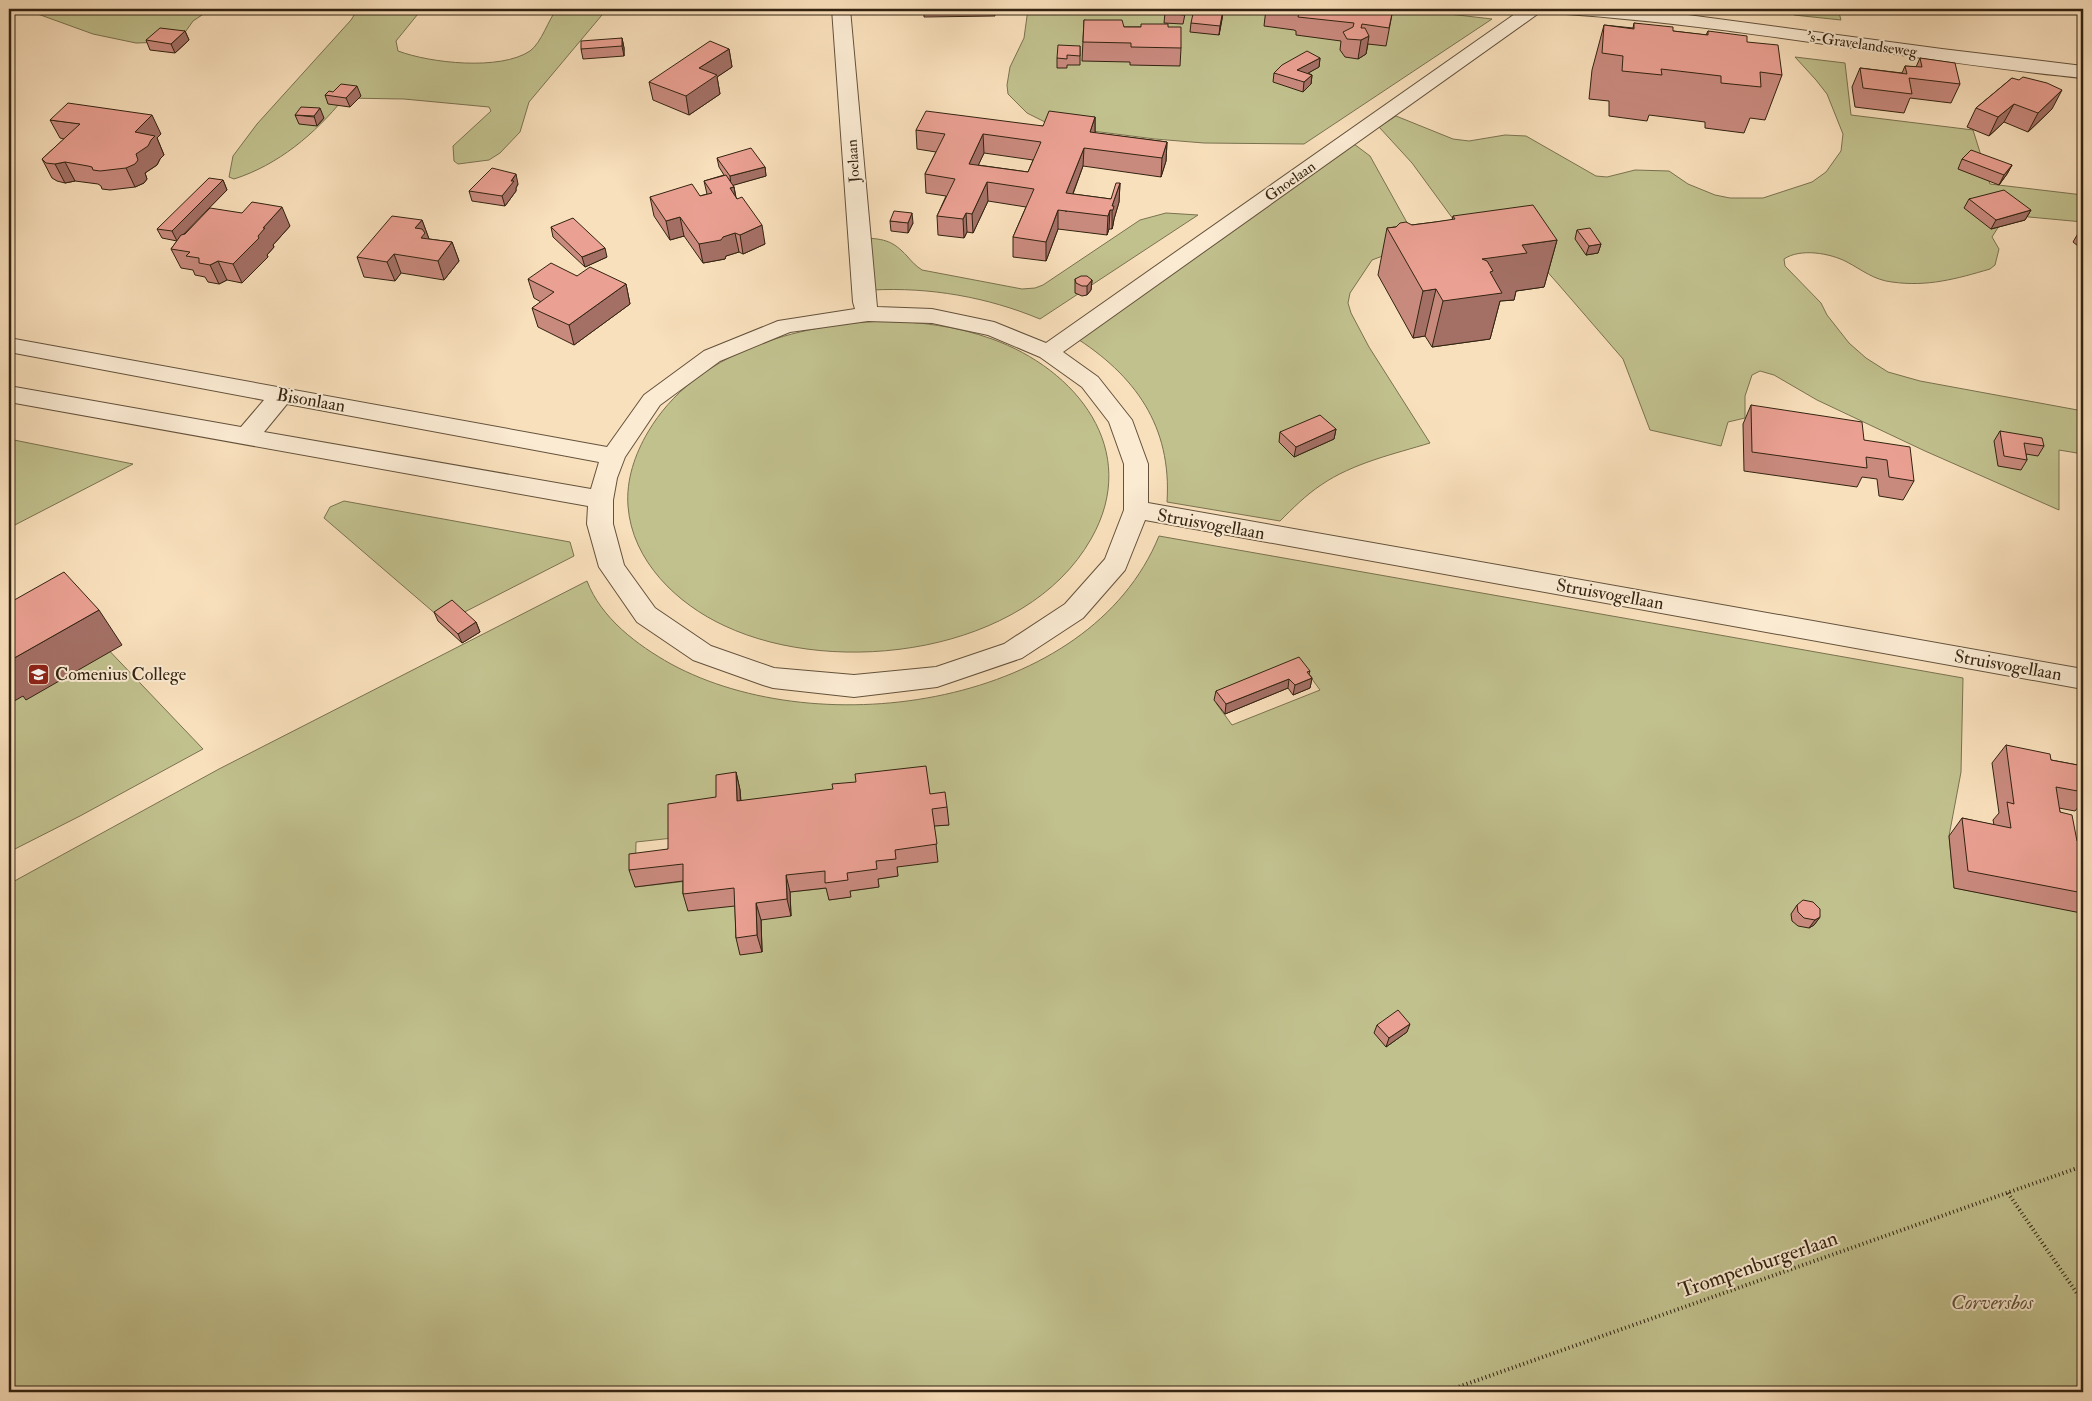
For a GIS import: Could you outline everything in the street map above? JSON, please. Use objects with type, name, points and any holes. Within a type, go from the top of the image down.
[{"type":"street","name":"Joelaan","points":[[841,9],[863,292],[868,314]]},
{"type":"street","name":"Gnoelaan","points":[[1048,352],[1533,9]]},
{"type":"street","name":"'s-Gravelandseweg","points":[[1566,9],[1642,14]]},
{"type":"street","name":"'s-Gravelandseweg","points":[[1616,9],[1942,55],[2083,72]]},
{"type":"street","points":[[868,314],[932,316],[985,327],[1048,352],[1090,382],[1120,420],[1136,464],[1136,510],[1116,563],[1074,611],[1012,651],[937,677],[854,686],[773,678],[702,653],[646,614],[612,567],[600,524],[601,500],[605,478],[613,456],[652,400],[712,356],[786,326],[868,314]]},
{"type":"street","name":"Bisonlaan","points":[[9,345],[613,456]]},
{"type":"street","points":[[9,394],[601,500]]},
{"type":"street","points":[[248,436],[281,395]]},
{"type":"street","name":"Struisvogellaan","points":[[1136,510],[2083,679]]},
{"type":"path","name":"Trompenburgerlaan","points":[[1444,1392],[2083,1166]]},
{"type":"path","points":[[2008,1193],[2083,1302]]},
{"type":"green space","points":[[24,9],[211,9],[193,21],[181,38],[166,42],[136,43],[93,34]]},
{"type":"green space","points":[[358,9],[422,9],[396,41],[398,51],[446,62],[483,63],[517,57],[530,51],[538,42],[557,9],[607,9],[529,102],[520,132],[500,153],[489,160],[458,164],[454,161],[453,146],[491,111],[489,107],[404,99],[344,98],[321,124],[295,147],[250,173],[234,179],[229,177],[233,156],[257,124],[351,20]]},
{"type":"green space","points":[[1028,9],[1406,9],[1492,19],[1304,144],[1204,143],[1155,139],[1053,126],[1027,113],[1008,94],[1007,85],[1010,67],[1024,38]]},
{"type":"green space","points":[[1794,9],[1838,9],[1841,20],[1794,15]]},
{"type":"green space","points":[[1795,57],[1845,63],[1851,115],[1973,130],[1990,184],[2083,195],[2083,222],[2018,216],[2004,218],[1992,237],[1999,249],[1995,265],[1990,269],[1953,279],[1929,283],[1892,282],[1874,277],[1847,262],[1824,254],[1798,254],[1784,259],[1785,266],[1821,303],[1827,315],[1849,343],[1866,358],[1888,372],[1920,381],[2083,411],[2083,454],[2059,450],[2059,510],[1925,451],[1817,400],[1774,375],[1760,371],[1752,375],[1745,396],[1745,418],[1728,422],[1721,446],[1650,430],[1623,359],[1544,268],[1456,223],[1412,163],[1379,127],[1396,116],[1453,139],[1469,141],[1505,135],[1526,136],[1596,176],[1607,177],[1635,170],[1669,171],[1688,184],[1715,195],[1730,198],[1763,198],[1812,182],[1826,172],[1841,151],[1843,134],[1827,94]]},
{"type":"green space","points":[[1354,144],[1370,156],[1415,237],[1393,252],[1372,260],[1350,293],[1348,303],[1351,313],[1369,347],[1430,443],[1374,460],[1333,477],[1310,493],[1280,521],[1167,502],[1167,475],[1163,449],[1156,426],[1145,405],[1115,368],[1073,336]]},
{"type":"green space","points":[[1166,213],[1198,215],[1040,319],[1000,305],[958,295],[915,290],[872,290],[865,238],[883,240],[893,244],[922,270],[1022,289],[1035,288],[1043,285],[1140,220]]},
{"type":"green space","points":[[884,321],[938,326],[992,339],[1022,353],[1050,370],[1074,392],[1092,417],[1104,445],[1109,474],[1105,506],[1091,539],[1061,578],[1022,608],[976,631],[925,645],[872,652],[820,651],[770,642],[725,626],[707,617],[674,593],[660,578],[638,545],[631,526],[628,487],[635,458],[648,432],[668,404],[692,381],[720,363],[751,348],[783,336],[817,328]]},
{"type":"green space","points":[[9,439],[133,464],[9,528]]},
{"type":"green space","points":[[344,501],[570,542],[574,556],[445,622],[324,518],[330,507]]},
{"type":"green space","name":"Corversbos","points":[[1159,536],[1963,678],[1961,772],[1949,836],[1954,888],[2083,912],[2083,1392],[9,1392],[9,884],[219,769],[587,581],[601,607],[611,619],[633,639],[671,664],[732,689],[800,702],[872,704],[945,694],[1013,673],[1074,640],[1124,594]],"holes":[[[1304,668],[1320,690],[1232,725],[1216,703]],[[721,815],[949,825],[934,826],[897,867],[898,876],[878,879],[879,887],[850,891],[850,897],[829,900],[828,888],[790,892],[761,920],[762,952],[739,905],[688,881],[635,887],[636,842],[673,838]]]},
{"type":"green space","points":[[100,641],[203,749],[9,852],[9,695]]},
{"type":"building","points":[[1166,9],[1185,9],[1184,15],[1165,13]]},
{"type":"building","points":[[1194,9],[1223,10],[1220,26],[1191,23]]},
{"type":"building","points":[[1277,9],[1393,9],[1389,28],[1362,24],[1361,28],[1365,28],[1369,36],[1361,40],[1347,39],[1343,32],[1353,27],[1354,23],[1298,17],[1299,13],[1296,11]]},
{"type":"building","points":[[1084,20],[1122,20],[1124,27],[1141,27],[1141,24],[1168,24],[1168,27],[1181,27],[1181,48],[1131,47],[1131,43],[1083,42]]},
{"type":"building","points":[[1634,23],[1673,27],[1673,31],[1708,35],[1708,31],[1747,36],[1747,42],[1778,45],[1782,75],[1760,72],[1761,87],[1721,83],[1721,76],[1661,69],[1662,75],[1622,71],[1623,56],[1602,53],[1604,25],[1634,29]]},
{"type":"building","points":[[160,28],[185,31],[171,44],[146,40]]},
{"type":"building","points":[[622,38],[622,46],[581,49],[581,41]]},
{"type":"building","points":[[710,41],[729,49],[699,68],[717,75],[686,96],[649,82]]},
{"type":"building","points":[[1058,45],[1080,46],[1080,56],[1067,55],[1067,59],[1057,58]]},
{"type":"building","points":[[1307,51],[1320,58],[1297,70],[1312,75],[1304,82],[1274,73],[1282,65]]},
{"type":"building","points":[[1920,58],[1955,63],[1960,84],[1909,78],[1912,94],[1863,88],[1860,68],[1907,74],[1905,66],[1922,67]]},
{"type":"building","points":[[2023,77],[2047,83],[2062,90],[2038,113],[2014,104],[1998,117],[1976,108],[2012,78],[2019,80]]},
{"type":"building","points":[[341,84],[357,86],[346,98],[325,95],[329,91],[333,92]]},
{"type":"building","points":[[68,103],[152,115],[135,132],[155,136],[148,146],[136,154],[138,160],[135,164],[126,168],[100,171],[93,170],[92,167],[65,162],[46,163],[42,159],[80,124],[50,120]]},
{"type":"building","points":[[301,107],[320,108],[314,116],[295,115]]},
{"type":"building","points":[[926,111],[1043,126],[1049,111],[1095,117],[1090,132],[1167,142],[1162,158],[1084,148],[1066,193],[1111,199],[1116,183],[1120,183],[1112,206],[1114,206],[1113,210],[1110,210],[1108,216],[1058,210],[1046,242],[1013,237],[1034,189],[987,182],[972,214],[966,213],[963,219],[937,216],[955,179],[925,174],[945,134],[916,130]],"holes":[[[983,134],[1041,142],[1028,172],[969,164]]]},
{"type":"building","points":[[751,148],[765,167],[730,176],[717,158]]},
{"type":"building","points":[[1971,150],[2012,165],[2004,175],[1962,159]]},
{"type":"building","points":[[492,168],[516,174],[511,181],[514,181],[502,196],[469,191]]},
{"type":"building","points":[[726,175],[734,187],[730,188],[737,199],[742,197],[762,225],[740,235],[735,233],[723,237],[721,240],[699,244],[680,217],[666,221],[650,197],[692,184],[700,196],[712,193],[704,181]]},
{"type":"building","points":[[209,178],[223,180],[172,231],[157,229]]},
{"type":"building","points":[[2004,190],[2031,210],[1996,220],[1969,199]]},
{"type":"building","points":[[252,202],[282,207],[263,228],[265,228],[258,236],[259,238],[233,264],[218,261],[210,265],[199,263],[199,258],[186,256],[190,252],[171,249],[181,235],[185,234],[210,208],[242,213]]},
{"type":"building","points":[[1533,205],[1557,240],[1522,245],[1527,253],[1482,259],[1487,261],[1493,271],[1490,272],[1502,293],[1443,301],[1436,289],[1423,291],[1387,228],[1396,227],[1400,223],[1406,222],[1412,225],[1435,222],[1455,219],[1453,216]]},
{"type":"building","points":[[894,211],[912,213],[908,223],[890,221]]},
{"type":"building","points":[[392,216],[422,220],[415,228],[422,229],[425,233],[421,238],[452,242],[438,261],[394,254],[387,262],[357,257]]},
{"type":"building","points":[[573,218],[605,248],[582,257],[551,227]]},
{"type":"building","points":[[1590,228],[1601,244],[1589,246],[1577,230]]},
{"type":"building","points":[[551,263],[577,276],[590,267],[626,284],[569,325],[532,308],[554,292],[528,279]]},
{"type":"building","points":[[1087,276],[1092,280],[1087,286],[1082,286],[1076,283],[1075,279]]},
{"type":"building","points":[[1751,405],[1862,422],[1864,440],[1910,447],[1914,481],[1889,477],[1887,460],[1866,457],[1867,468],[1752,452]]},
{"type":"building","points":[[1320,415],[1336,429],[1296,447],[1280,432]]},
{"type":"building","points":[[2000,431],[2042,438],[2044,446],[2024,443],[2027,460],[2004,456]]},
{"type":"building","points":[[64,572],[99,610],[9,661],[9,603]]},
{"type":"building","points":[[452,600],[476,622],[458,634],[434,612]]},
{"type":"building","points":[[1299,657],[1310,671],[1307,672],[1312,678],[1295,685],[1289,679],[1226,704],[1216,691]]},
{"type":"building","points":[[2006,745],[2050,754],[2051,760],[2083,766],[2083,792],[2056,787],[2060,812],[2072,815],[2077,841],[2083,842],[2083,893],[1968,871],[1962,818],[2011,828],[2007,802],[2014,804]]},
{"type":"building","points":[[926,766],[930,794],[945,792],[947,807],[932,809],[937,844],[895,850],[896,859],[876,861],[877,869],[847,873],[848,880],[825,883],[825,871],[786,875],[787,899],[756,903],[757,935],[736,938],[734,888],[683,894],[683,864],[629,870],[629,854],[668,849],[668,804],[716,797],[716,775],[736,772],[737,801],[833,789],[832,784],[856,782],[855,774]]},
{"type":"building","points":[[1803,900],[1813,902],[1820,909],[1820,917],[1815,920],[1804,918],[1798,912],[1797,905]]},
{"type":"building","points":[[1398,1010],[1410,1024],[1389,1038],[1377,1025]]},
{"type":"place","name":"Comenius College","points":[[39,674]]}]
